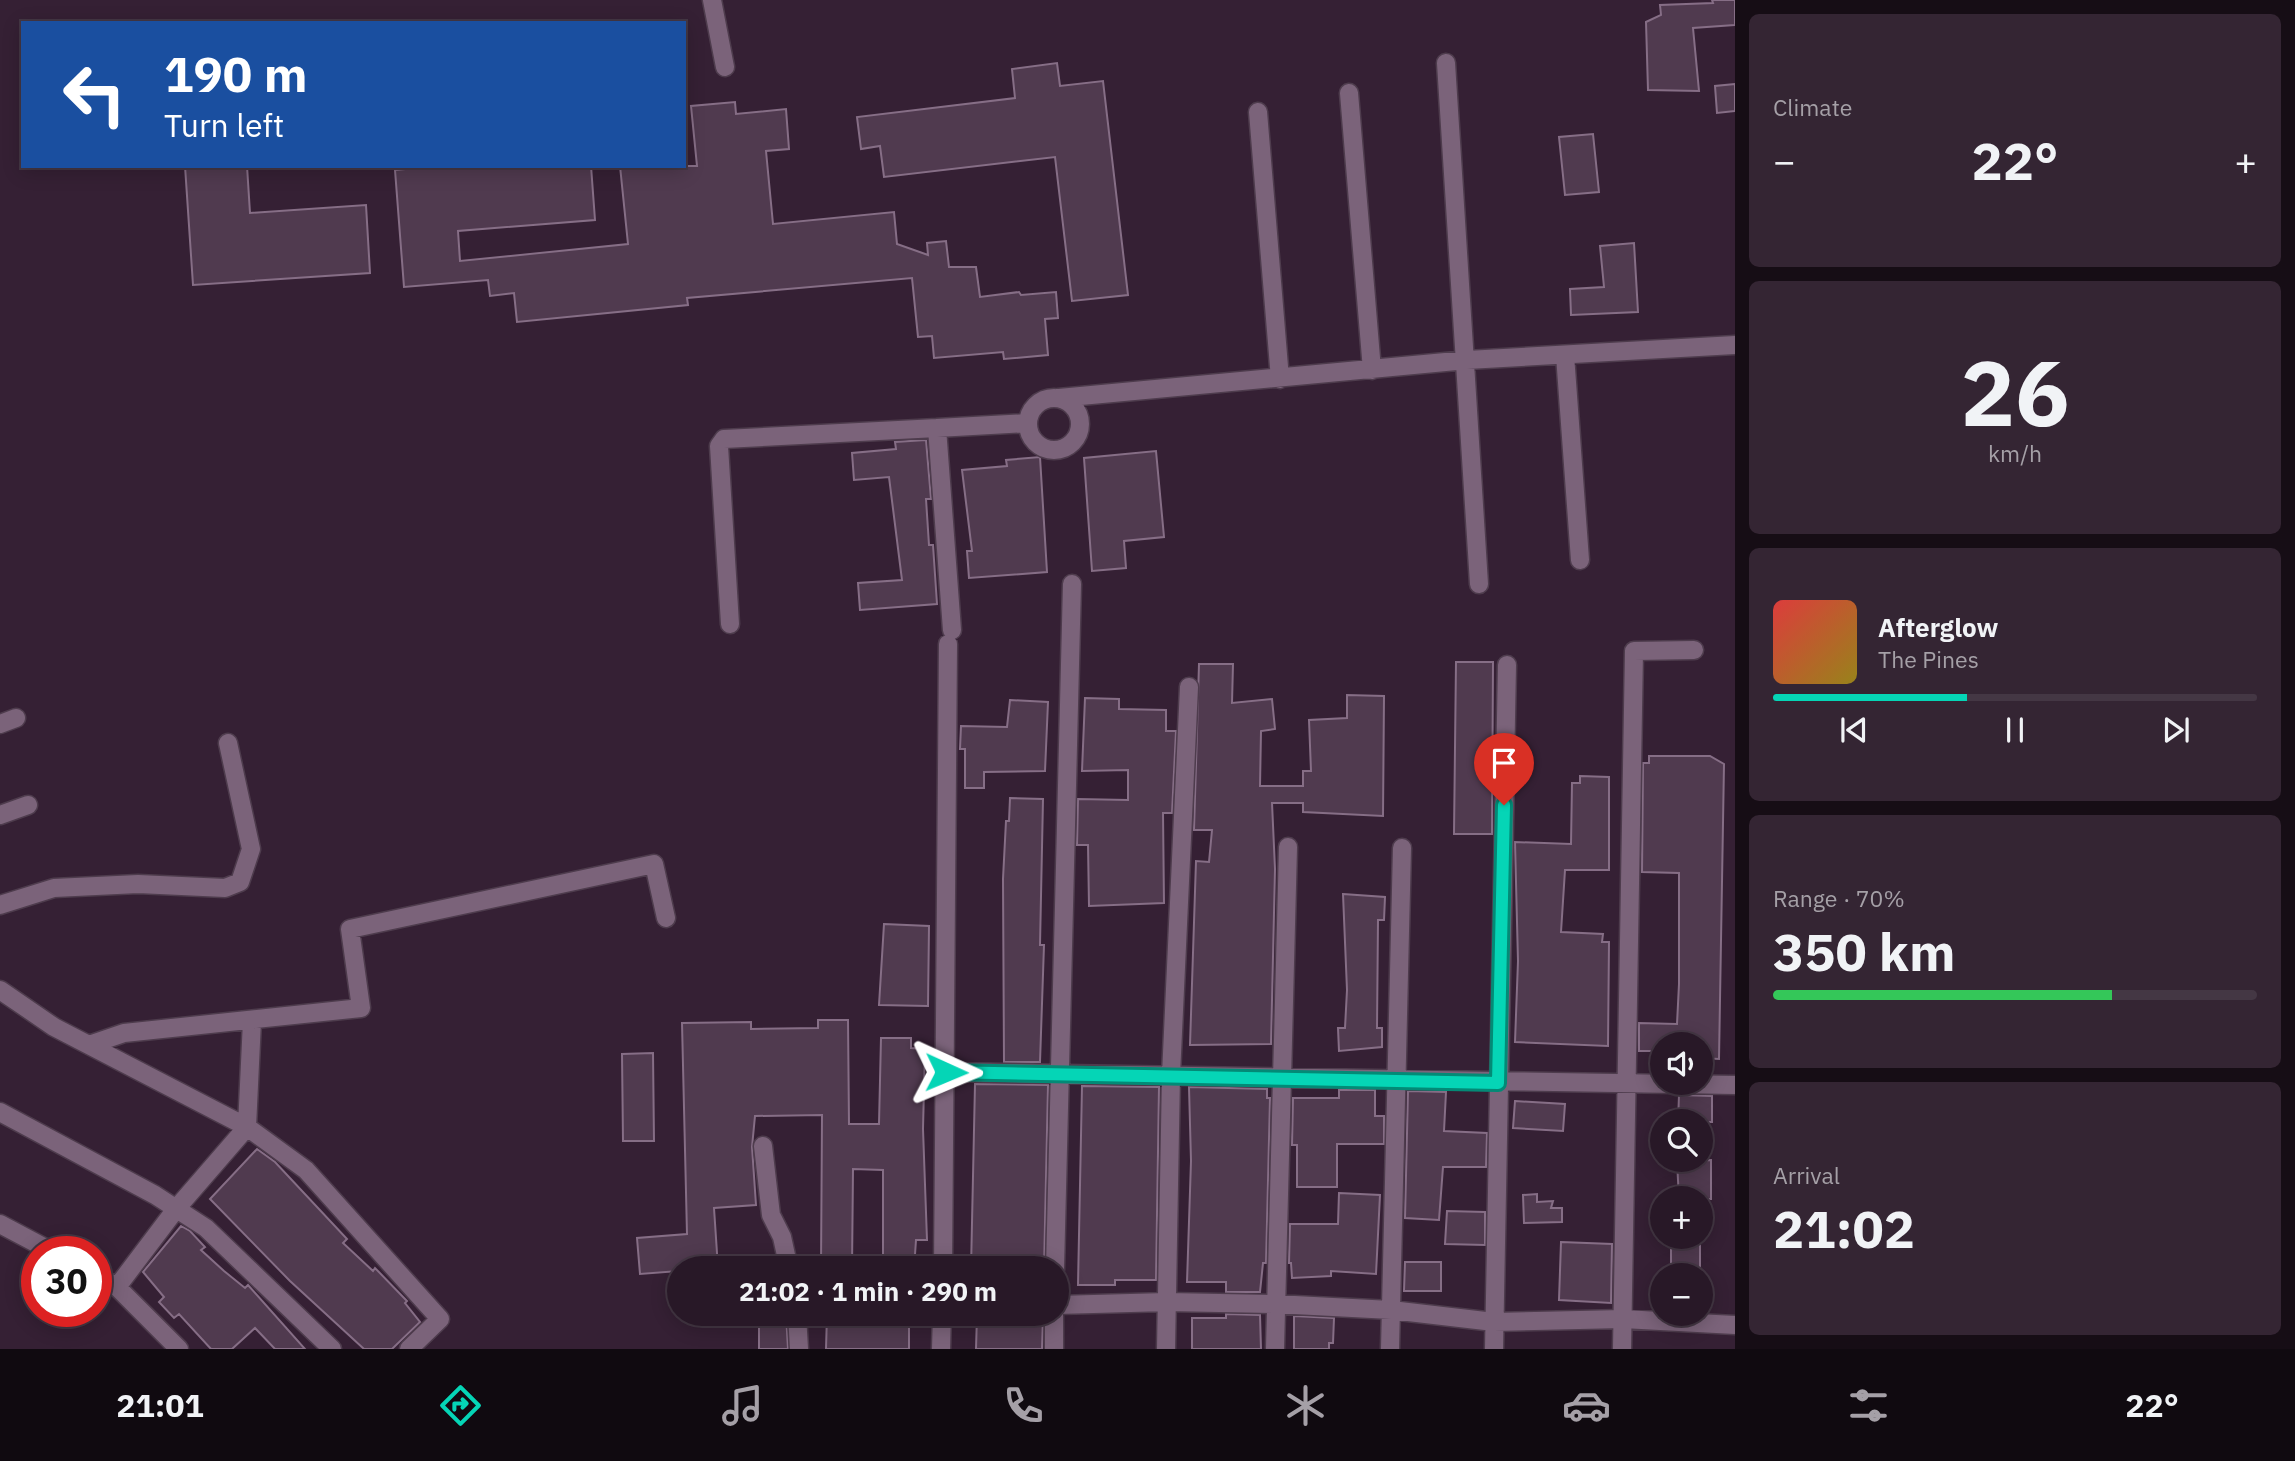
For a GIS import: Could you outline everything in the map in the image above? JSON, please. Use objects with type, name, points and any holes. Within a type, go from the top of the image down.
[{"type":"street","points":[[712,0],[725,67]]},
{"type":"street","points":[[1446,63],[1467,360],[1479,584]]},
{"type":"street","points":[[1349,93],[1371,370]]},
{"type":"street","points":[[1258,112],[1280,379]]},
{"type":"street","points":[[1059,398],[1074,406],[1079,414],[1080,431],[1070,445],[1054,450],[1038,445],[1029,431],[1030,414],[1041,401],[1059,398],[1467,360],[1735,345]]},
{"type":"street","points":[[1564,355],[1580,560]]},
{"type":"street","points":[[730,624],[719,446],[724,439],[1028,423]]},
{"type":"street","points":[[937,428],[950,637],[943,1256]]},
{"type":"street","points":[[1055,1256],[1072,583]]},
{"type":"street","points":[[1622,1349],[1634,651],[1694,650]]},
{"type":"street","points":[[1494,1349],[1507,665]]},
{"type":"street","points":[[1166,1349],[1171,1075],[1189,687]]},
{"type":"street","points":[[0,905],[54,888],[138,884],[225,888],[240,882],[251,849],[228,743]]},
{"type":"street","points":[[0,815],[29,805]]},
{"type":"street","points":[[1275,1349],[1288,847]]},
{"type":"street","points":[[1390,1349],[1402,848]]},
{"type":"street","points":[[89,1045],[124,1033],[361,1008],[350,929],[654,864],[666,918]]},
{"type":"street","points":[[0,990],[54,1027],[247,1127],[306,1170],[440,1319],[409,1349]]},
{"type":"street","points":[[117,1287],[176,1209],[247,1127],[251,1021]]},
{"type":"street","points":[[946,1072],[1735,1085]]},
{"type":"street","points":[[0,1112],[206,1228],[331,1349]]},
{"type":"street","points":[[763,1146],[771,1215],[782,1237],[786,1256]]},
{"type":"street","points":[[0,1224],[23,1236]]},
{"type":"street","points":[[112,1284],[179,1349]]},
{"type":"street","points":[[1069,1305],[1167,1302],[1275,1304],[1391,1310],[1494,1322],[1623,1319],[1735,1325]]},
{"type":"street","points":[[798,1326],[799,1349]]},
{"type":"street","points":[[941,1349],[942,1326]]},
{"type":"street","points":[[1054,1326],[1054,1349]]},
{"type":"building","points":[[1712,0],[1735,0],[1735,25],[1693,28],[1699,91],[1648,90],[1646,22],[1661,15],[1660,5],[1713,3]]},
{"type":"building","points":[[1057,63],[1060,86],[1103,81],[1128,295],[1072,301],[1055,157],[884,177],[880,146],[861,149],[857,117],[1015,98],[1012,69]]},
{"type":"building","points":[[1735,84],[1735,111],[1717,113],[1715,86]]},
{"type":"building","points":[[735,102],[736,114],[786,109],[789,149],[766,151],[773,224],[894,212],[897,244],[928,255],[927,243],[946,241],[949,267],[976,267],[980,297],[1019,292],[1021,295],[1056,292],[1058,318],[1045,319],[1048,355],[1004,359],[1003,352],[934,358],[932,336],[918,337],[912,278],[687,298],[688,305],[517,322],[514,293],[490,296],[488,280],[404,287],[395,170],[591,168],[595,220],[458,231],[460,261],[628,244],[620,168],[697,166],[691,106]]},
{"type":"building","points":[[1593,134],[1599,192],[1565,195],[1559,137]]},
{"type":"building","points":[[185,168],[247,168],[250,213],[366,205],[370,273],[193,285]]},
{"type":"building","points":[[1634,243],[1638,312],[1571,315],[1570,289],[1604,287],[1600,246]]},
{"type":"building","points":[[926,440],[931,499],[926,499],[929,545],[933,545],[937,604],[860,610],[858,583],[902,580],[889,477],[854,480],[852,453],[896,449],[895,442]]},
{"type":"building","points":[[1156,451],[1164,537],[1124,541],[1126,568],[1092,571],[1084,458]]},
{"type":"building","points":[[1040,457],[1047,572],[969,578],[967,551],[972,551],[962,470],[1007,466],[1006,460]]},
{"type":"building","points":[[1456,662],[1493,662],[1492,834],[1454,834]]},
{"type":"building","points":[[1199,664],[1233,664],[1232,703],[1272,699],[1275,729],[1261,731],[1260,786],[1303,786],[1303,771],[1311,771],[1309,720],[1347,718],[1347,695],[1384,696],[1383,816],[1303,812],[1303,803],[1272,803],[1275,869],[1271,1044],[1190,1045],[1196,861],[1209,862],[1212,830],[1194,830]]},
{"type":"building","points":[[1085,698],[1119,699],[1119,709],[1166,710],[1166,731],[1176,731],[1172,813],[1163,813],[1164,903],[1089,906],[1088,845],[1077,845],[1078,799],[1128,800],[1128,770],[1082,771]]},
{"type":"building","points":[[1010,700],[1048,702],[1045,771],[984,772],[984,788],[965,788],[965,749],[960,749],[961,726],[1007,727]]},
{"type":"building","points":[[1649,756],[1710,756],[1724,764],[1719,1059],[1713,1059],[1713,1032],[1650,1032],[1650,1051],[1639,1051],[1639,1023],[1677,1024],[1679,984],[1679,873],[1642,872],[1643,763],[1649,763]]},
{"type":"building","points":[[1580,776],[1609,777],[1609,870],[1565,870],[1561,932],[1603,934],[1602,942],[1609,942],[1608,1046],[1515,1042],[1518,961],[1515,842],[1571,844],[1572,783],[1580,783]]},
{"type":"building","points":[[1010,798],[1043,799],[1040,945],[1044,945],[1040,1062],[1004,1062],[1003,879]]},
{"type":"building","points":[[1343,894],[1385,897],[1384,920],[1378,920],[1377,1028],[1382,1028],[1382,1047],[1339,1051],[1338,1028],[1345,1028],[1347,990]]},
{"type":"building","points":[[884,924],[929,926],[928,1006],[879,1005]]},
{"type":"building","points":[[818,1020],[848,1020],[849,1124],[879,1124],[881,1038],[911,1038],[911,1048],[925,1049],[923,1129],[927,1240],[916,1240],[915,1256],[883,1256],[883,1170],[853,1169],[852,1256],[821,1256],[822,1115],[755,1116],[752,1147],[756,1205],[714,1208],[717,1256],[667,1256],[667,1272],[640,1274],[637,1238],[687,1234],[682,1023],[751,1022],[751,1029],[818,1028]]},
{"type":"building","points":[[653,1053],[654,1141],[623,1141],[622,1054]]},
{"type":"building","points":[[975,1084],[1048,1085],[1044,1256],[971,1256]]},
{"type":"building","points":[[1082,1086],[1159,1087],[1156,1280],[1115,1280],[1115,1285],[1078,1285]]},
{"type":"building","points":[[1189,1087],[1267,1089],[1267,1098],[1270,1098],[1266,1263],[1263,1263],[1260,1292],[1226,1292],[1226,1282],[1187,1282],[1191,1161]]},
{"type":"building","points":[[1339,1090],[1375,1090],[1375,1116],[1384,1116],[1384,1144],[1337,1144],[1337,1187],[1297,1187],[1297,1145],[1292,1145],[1293,1098],[1339,1098]]},
{"type":"building","points":[[1408,1091],[1446,1092],[1444,1131],[1487,1133],[1486,1167],[1443,1167],[1439,1220],[1405,1218]]},
{"type":"building","points":[[1679,1095],[1712,1096],[1712,1109],[1678,1109]]},
{"type":"building","points":[[1515,1101],[1565,1104],[1563,1131],[1513,1128]]},
{"type":"building","points":[[257,1149],[275,1162],[347,1239],[343,1243],[373,1271],[375,1268],[407,1301],[405,1303],[420,1322],[392,1349],[364,1349],[290,1281],[210,1199]]},
{"type":"building","points":[[1678,1172],[1711,1172],[1711,1186],[1678,1186]]},
{"type":"building","points":[[1339,1193],[1380,1195],[1376,1274],[1331,1271],[1331,1276],[1292,1278],[1289,1263],[1290,1224],[1338,1224]]},
{"type":"building","points":[[1537,1194],[1537,1202],[1553,1201],[1551,1208],[1562,1208],[1562,1222],[1524,1223],[1523,1195]]},
{"type":"building","points":[[1447,1211],[1485,1212],[1485,1245],[1445,1244]]},
{"type":"building","points":[[181,1226],[190,1231],[205,1247],[201,1250],[224,1271],[245,1288],[248,1285],[305,1349],[275,1349],[255,1328],[232,1349],[211,1349],[179,1314],[174,1318],[159,1302],[164,1297],[143,1272]]},
{"type":"building","points":[[1561,1242],[1612,1244],[1611,1303],[1559,1300]]},
{"type":"building","points":[[1671,1249],[1700,1249],[1700,1263],[1671,1263]]},
{"type":"building","points":[[1405,1262],[1441,1262],[1441,1291],[1404,1291]]},
{"type":"building","points":[[1226,1314],[1260,1315],[1261,1349],[1192,1349],[1192,1318],[1226,1318]]},
{"type":"building","points":[[1294,1316],[1334,1318],[1333,1343],[1329,1343],[1329,1349],[1294,1349]]},
{"type":"building","points":[[759,1326],[787,1326],[788,1349],[759,1349]]},
{"type":"building","points":[[827,1326],[909,1326],[909,1349],[826,1349]]},
{"type":"building","points":[[977,1326],[1043,1326],[1042,1349],[976,1349]]},
{"type":"route","points":[[946,1072],[1498,1083],[1504,805]]}]
